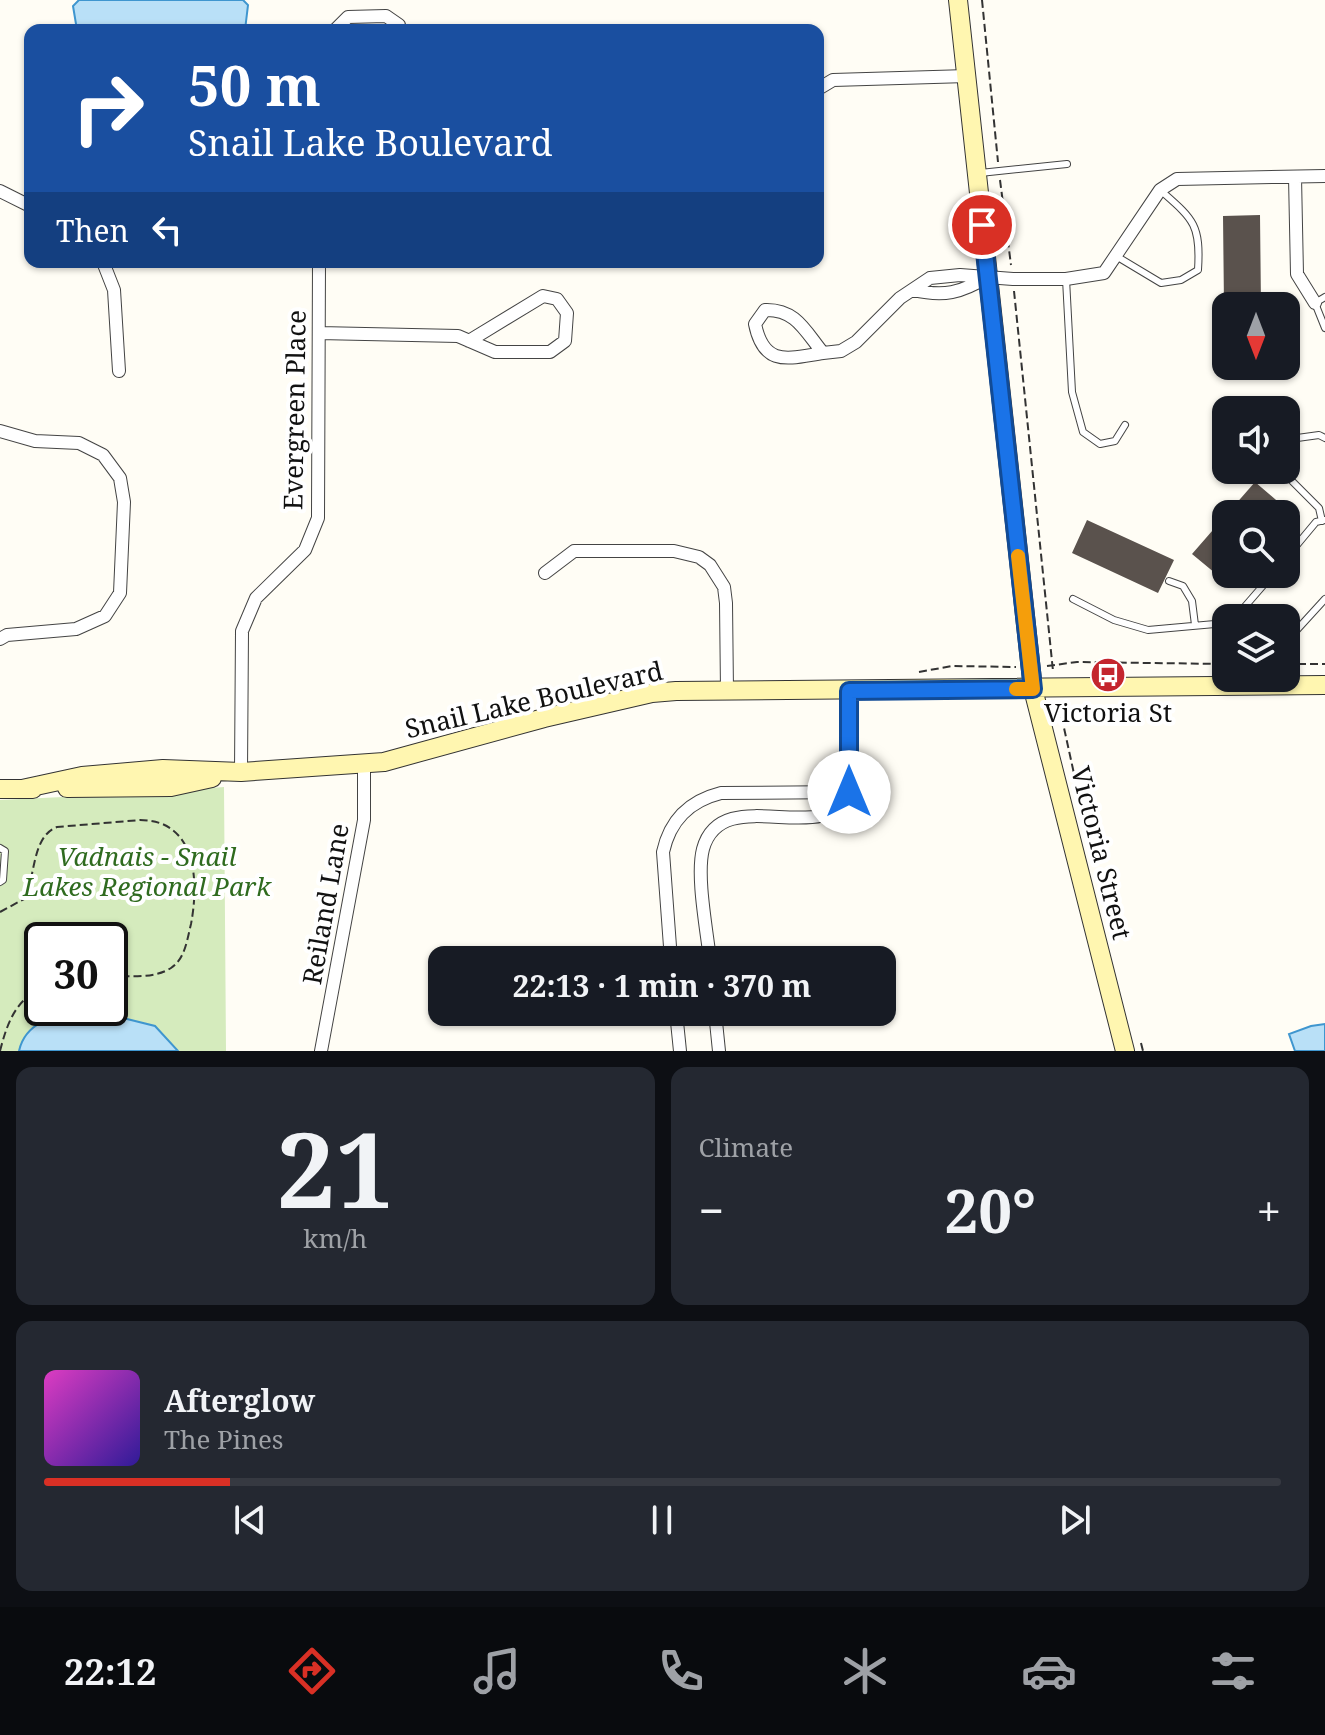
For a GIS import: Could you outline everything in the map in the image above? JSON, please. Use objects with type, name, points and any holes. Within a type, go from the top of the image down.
[{"type":"street","name":"Victoria Street","points":[[958,0],[1033,689],[1125,1051]]},
{"type":"street","points":[[341,24],[348,17],[386,16],[398,24]]},
{"type":"street","points":[[824,85],[833,80],[967,76]]},
{"type":"street","points":[[823,353],[796,319],[781,310],[765,310],[755,324],[758,339],[771,356],[783,359],[841,351],[856,342],[900,298],[930,278],[960,275],[1066,279],[1104,273],[1160,190],[1177,179],[1325,176]]},
{"type":"street","points":[[1295,177],[1297,274],[1320,300]]},
{"type":"street","points":[[0,191],[24,203]]},
{"type":"street","points":[[105,268],[114,290],[119,371]]},
{"type":"street","name":"Evergreen Place","points":[[241,772],[242,631],[256,598],[305,550],[318,518],[319,268]]},
{"type":"street","points":[[319,333],[458,336],[469,341],[495,352],[550,352],[565,341],[567,313],[557,299],[543,296],[469,341]]},
{"type":"street","points":[[0,431],[35,441],[79,443],[103,455],[120,478],[124,502],[120,593],[105,616],[76,629],[7,635],[0,639]]},
{"type":"street","points":[[545,573],[574,551],[674,551],[699,557],[710,565],[724,587],[727,691]]},
{"type":"street","name":"Snail Lake Boulevard","points":[[0,789],[22,789],[82,776],[163,769],[241,772],[364,765],[652,693],[1212,684]]},
{"type":"street","name":"Snail Lake Boulevard","points":[[1300,684],[1325,685]]},
{"type":"street","points":[[709,946],[701,862],[706,842],[719,825],[735,818],[838,811],[849,792],[849,691]]},
{"type":"street","name":"Reiland Lane","points":[[321,1051],[364,820],[364,765]]},
{"type":"street","points":[[670,946],[663,852],[672,825],[681,814],[706,797],[721,793],[849,792]]},
{"type":"street","points":[[677,1026],[680,1051]]},
{"type":"street","points":[[716,1026],[719,1051]]},
{"type":"lane","points":[[977,173],[1067,164]]},
{"type":"lane","points":[[1116,256],[1161,283],[1181,280],[1198,270],[1200,243],[1192,218],[1160,190]]},
{"type":"lane","points":[[1066,279],[1072,392],[1083,432],[1100,444],[1115,441],[1125,425]]},
{"type":"lane","points":[[1320,300],[1325,328]]},
{"type":"lane","points":[[1300,438],[1319,435],[1325,438]]},
{"type":"lane","points":[[1295,484],[1319,508],[1323,520],[1316,522],[1300,541]]},
{"type":"lane","points":[[1169,581],[1183,586],[1192,601],[1195,625]]},
{"type":"lane","points":[[1247,604],[1261,588]]},
{"type":"lane","points":[[1073,599],[1114,620],[1148,630],[1212,624]]},
{"type":"lane","points":[[1300,627],[1324,603]]},
{"type":"lane","points":[[0,848],[5,851],[3,880],[0,882]]},
{"type":"path","points":[[982,0],[1055,688],[1085,823]]},
{"type":"path","points":[[1300,664],[1325,664]]},
{"type":"path","points":[[0,912],[24,899],[40,844],[50,830],[140,820],[163,824],[183,842],[195,868],[195,901],[186,947],[168,971],[128,976]]},
{"type":"path","points":[[0,1051],[14,1010],[24,1002]]},
{"type":"path","points":[[1139,1036],[1143,1051]]},
{"type":"green space","name":"Vadnais - Snail Lakes Regional Park","points":[[224,787],[226,1051],[0,1051],[0,800]]},
{"type":"water","points":[[79,0],[243,0],[248,5],[246,24],[76,24],[73,6]]},
{"type":"water","points":[[128,1019],[155,1026],[178,1051],[19,1051],[35,1026],[128,1026]]},
{"type":"water","points":[[1325,1024],[1325,1051],[1295,1051],[1289,1034]]},
{"type":"building","points":[[1260,215],[1261,292],[1224,292],[1223,216]]},
{"type":"building","points":[[1253,484],[1257,484],[1276,500],[1239,500]]},
{"type":"building","points":[[1087,520],[1174,560],[1158,593],[1072,553]]},
{"type":"building","points":[[1212,531],[1212,571],[1192,554]]},
{"type":"slow traffic","points":[[1016,689],[1033,689],[1018,556]]},
{"type":"place","name":"Victoria St","points":[[1108,675]]},
{"type":"route","points":[[849,792],[849,691],[1033,689],[982,225]]}]
